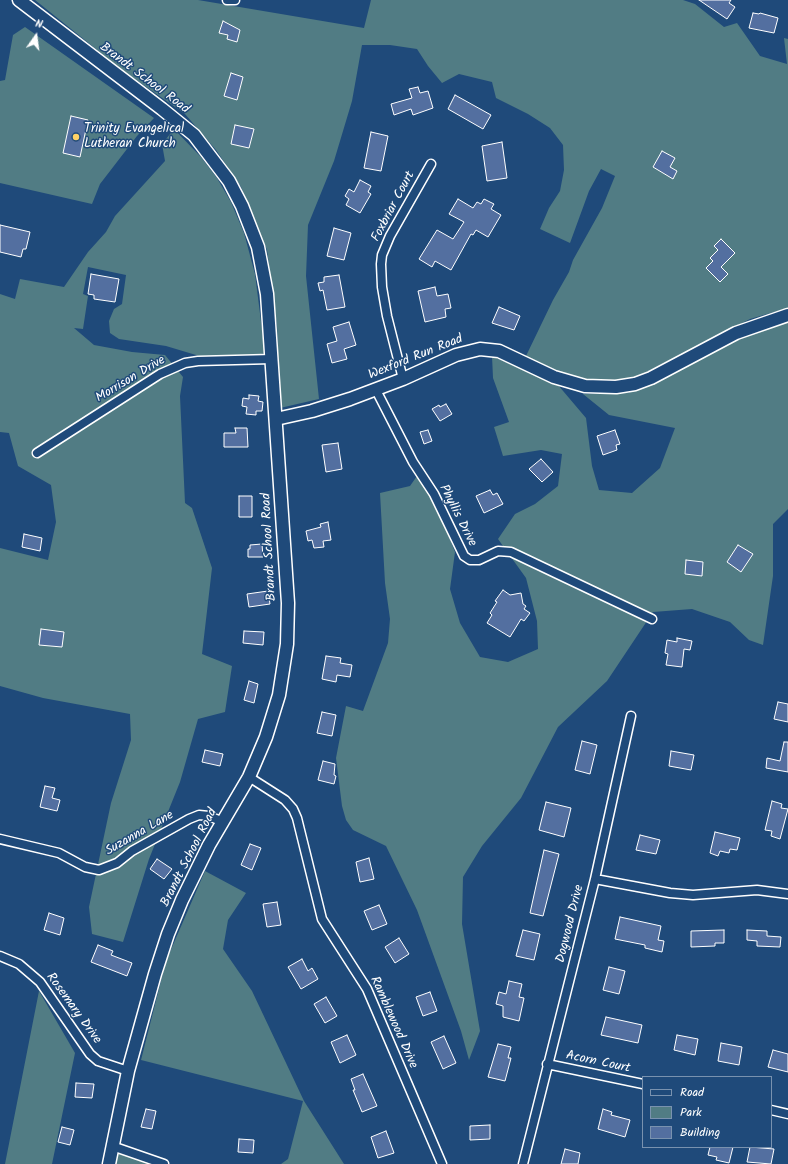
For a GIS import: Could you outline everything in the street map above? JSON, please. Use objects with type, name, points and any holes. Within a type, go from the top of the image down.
[{"type":"street","name":"Brandt School Road","points":[[18,0],[178,121],[194,135],[229,181],[242,206],[258,247],[267,294],[286,566],[287,644],[279,696],[266,737],[249,777],[196,871],[168,934],[155,974],[128,1072],[109,1164]]},
{"type":"street","points":[[227,0],[235,0]]},
{"type":"street","name":"Foxbriar Court","points":[[403,379],[386,312],[381,264],[390,236],[431,164]]},
{"type":"street","name":"Wexford Run Road","points":[[276,419],[312,411],[376,390],[456,355],[480,349],[489,349],[514,357],[554,377],[570,382],[593,387],[616,387],[650,378],[736,333],[788,314]]},
{"type":"street","name":"Morrison Drive","points":[[37,453],[160,374],[185,363],[198,361],[272,359]]},
{"type":"street","name":"Phyllis Drive","points":[[376,390],[413,462],[434,494],[464,556],[470,560],[479,560],[498,551],[511,552],[652,619]]},
{"type":"street","points":[[594,879],[631,716]]},
{"type":"street","name":"Ramblewood Drive","points":[[249,777],[285,800],[293,809],[297,818],[322,919],[367,989],[442,1164]]},
{"type":"street","name":"Suzanna Lane","points":[[0,839],[59,853],[85,867],[99,870],[117,863],[132,851],[189,819],[199,815],[209,816],[223,822]]},
{"type":"street","name":"Dogwood Drive","points":[[523,1164],[594,879],[685,894],[757,890],[788,894]]},
{"type":"street","name":"Rosemary Drive","points":[[0,956],[19,964],[40,982],[90,1054],[98,1061],[128,1072]]},
{"type":"street","name":"Acorn Court","points":[[547,1064],[642,1084]]},
{"type":"street","points":[[772,1110],[788,1114]]},
{"type":"street","points":[[112,1146],[164,1164]]},
{"type":"green space","points":[[35,0],[198,0],[364,28],[371,0],[683,0],[695,4],[724,27],[737,23],[760,56],[787,64],[784,38],[788,39],[788,308],[750,319],[633,379],[600,383],[560,372],[526,356],[553,300],[569,272],[573,260],[602,208],[615,176],[601,169],[589,191],[570,243],[540,229],[549,208],[560,191],[564,170],[563,145],[550,128],[528,114],[496,98],[492,82],[459,74],[442,83],[428,66],[417,49],[390,45],[362,45],[352,101],[334,161],[308,225],[306,276],[319,399],[280,408],[277,326],[267,250],[241,187],[216,150],[185,114],[122,70]]},
{"type":"green space","points":[[25,27],[154,118],[137,136],[100,184],[92,204],[0,183],[0,81],[5,80],[13,35]]},
{"type":"green space","points":[[174,129],[201,157],[217,178],[231,202],[244,233],[255,274],[265,353],[257,355],[206,358],[166,346],[119,339],[110,333],[109,321],[114,309],[122,304],[126,275],[88,267],[83,294],[88,296],[83,329],[74,328],[94,345],[132,352],[165,355],[183,377],[180,396],[185,503],[192,508],[212,568],[202,654],[232,666],[225,712],[198,719],[180,782],[149,859],[123,942],[92,934],[89,907],[111,803],[131,740],[130,714],[43,698],[0,686],[0,548],[48,560],[56,522],[51,485],[18,466],[9,433],[0,432],[0,294],[15,299],[20,279],[64,287],[88,252],[106,232],[115,216],[165,161],[162,144]]},
{"type":"green space","points":[[788,320],[788,509],[773,524],[773,576],[763,645],[749,640],[730,622],[692,609],[653,612],[607,681],[558,727],[521,798],[482,846],[463,877],[462,924],[480,1031],[469,1060],[461,1031],[417,910],[386,846],[353,830],[346,820],[342,806],[336,758],[346,706],[363,711],[388,643],[390,619],[385,583],[380,493],[410,486],[417,476],[438,509],[455,552],[450,589],[460,623],[480,657],[508,662],[538,649],[537,621],[526,578],[498,539],[515,514],[535,504],[558,486],[562,454],[541,450],[503,456],[494,427],[509,422],[493,378],[492,356],[558,385],[586,418],[592,466],[599,490],[632,493],[660,468],[675,428],[609,415],[583,394],[628,393],[678,370],[746,333]]},
{"type":"green space","points":[[205,871],[246,893],[228,920],[223,949],[252,991],[304,1101],[344,1164],[281,1164],[288,1159],[303,1101],[141,1060],[166,961]]},
{"type":"green space","points":[[39,991],[75,1053],[52,1164],[5,1164]]},
{"type":"green space","points":[[118,1151],[155,1164],[115,1164]]},
{"type":"building","points":[[699,0],[731,0],[729,3],[735,7],[727,19]]},
{"type":"building","points":[[753,13],[760,13],[778,18],[774,33],[749,28]]},
{"type":"building","points":[[223,21],[240,30],[237,42],[227,39],[228,35],[219,33]]},
{"type":"building","points":[[231,73],[243,77],[237,100],[224,96]]},
{"type":"building","points":[[418,87],[420,93],[428,91],[433,108],[413,115],[411,109],[394,115],[391,104],[412,98],[409,89]]},
{"type":"building","points":[[455,95],[491,115],[483,129],[448,109]]},
{"type":"building","name":"Trinity Evangelical Lutheran Church","points":[[71,116],[88,120],[80,157],[63,153]]},
{"type":"building","points":[[235,125],[254,129],[249,148],[231,144]]},
{"type":"building","points":[[371,132],[388,136],[381,171],[364,168]]},
{"type":"building","points":[[502,142],[507,178],[487,181],[482,146]]},
{"type":"building","points":[[662,151],[675,158],[670,167],[677,171],[673,179],[653,167]]},
{"type":"building","points":[[360,180],[371,186],[368,192],[371,194],[360,213],[346,205],[349,199],[345,196],[349,189],[354,192]]},
{"type":"building","points":[[458,199],[473,208],[477,202],[481,204],[484,199],[494,204],[491,209],[501,215],[488,237],[476,230],[473,235],[471,234],[451,270],[435,261],[432,267],[419,259],[437,230],[453,239],[464,222],[449,214]]},
{"type":"building","points":[[0,225],[30,232],[26,249],[23,249],[21,257],[0,252]]},
{"type":"building","points":[[334,228],[351,233],[344,260],[327,256]]},
{"type":"building","points":[[721,239],[735,253],[721,267],[728,274],[720,282],[706,268],[713,261],[710,258],[718,250],[714,246]]},
{"type":"building","points":[[91,274],[119,279],[115,302],[94,299],[94,295],[88,294]]},
{"type":"building","points":[[339,275],[345,307],[327,310],[323,290],[320,291],[318,283],[324,282],[324,277]]},
{"type":"building","points":[[435,287],[437,296],[448,294],[451,308],[445,309],[446,317],[425,322],[418,291]]},
{"type":"building","points":[[499,307],[520,316],[514,330],[492,323]]},
{"type":"building","points":[[349,322],[356,345],[344,349],[347,359],[332,363],[327,344],[337,341],[333,327]]},
{"type":"building","points":[[249,395],[259,396],[258,401],[263,402],[262,411],[256,411],[256,415],[246,414],[247,407],[242,406],[243,398],[249,399]]},
{"type":"building","points":[[446,404],[452,414],[440,421],[432,409],[439,405],[440,407]]},
{"type":"building","points":[[235,428],[247,428],[248,447],[224,447],[224,433],[236,433]]},
{"type":"building","points":[[428,430],[432,441],[424,444],[420,432]]},
{"type":"building","points":[[615,430],[620,444],[616,445],[617,450],[603,455],[597,436]]},
{"type":"building","points":[[338,443],[342,469],[326,472],[322,445]]},
{"type":"building","points":[[541,459],[553,472],[542,482],[529,469]]},
{"type":"building","points":[[490,490],[493,495],[497,493],[503,504],[484,513],[476,496]]},
{"type":"building","points":[[239,496],[252,496],[252,517],[239,517]]},
{"type":"building","points":[[328,522],[331,540],[323,541],[324,547],[314,548],[312,540],[308,541],[306,531],[321,527],[320,524]]},
{"type":"building","points":[[24,534],[42,538],[40,551],[22,547]]},
{"type":"building","points":[[262,544],[263,557],[248,557],[248,549],[250,549],[250,545]]},
{"type":"building","points":[[738,545],[753,554],[741,572],[727,562]]},
{"type":"building","points":[[686,560],[703,562],[702,576],[685,574]]},
{"type":"building","points":[[503,590],[510,595],[521,593],[523,604],[526,606],[524,609],[530,613],[524,621],[521,619],[510,637],[487,623],[492,615],[490,613],[497,602],[495,601]]},
{"type":"building","points":[[268,591],[270,604],[249,607],[247,594]]},
{"type":"building","points":[[41,629],[64,632],[62,647],[39,645]]},
{"type":"building","points":[[244,631],[264,632],[263,645],[243,643]]},
{"type":"building","points":[[677,638],[692,641],[690,650],[684,649],[682,667],[666,665],[668,654],[665,653],[667,640],[677,642]]},
{"type":"building","points":[[326,656],[341,658],[340,663],[352,665],[350,677],[337,675],[336,682],[322,679]]},
{"type":"building","points":[[249,681],[258,684],[254,703],[244,700]]},
{"type":"building","points":[[778,702],[788,704],[788,722],[774,719]]},
{"type":"building","points":[[322,712],[336,715],[332,736],[317,733]]},
{"type":"building","points":[[582,741],[597,745],[590,774],[575,770]]},
{"type":"building","points":[[784,742],[788,742],[788,772],[766,768],[767,758],[780,761]]},
{"type":"building","points":[[205,750],[223,754],[220,766],[202,762]]},
{"type":"building","points":[[671,751],[694,755],[691,770],[669,766]]},
{"type":"building","points":[[323,761],[335,764],[334,775],[336,776],[334,784],[318,780]]},
{"type":"building","points":[[45,786],[55,788],[52,798],[60,800],[57,811],[40,807]]},
{"type":"building","points":[[772,801],[782,804],[781,808],[788,809],[780,839],[771,836],[772,831],[765,830]]},
{"type":"building","points":[[546,802],[571,808],[564,837],[539,830]]},
{"type":"building","points":[[715,832],[740,838],[737,850],[730,849],[729,853],[720,851],[718,856],[710,853]]},
{"type":"building","points":[[640,835],[660,840],[656,854],[636,850]]},
{"type":"building","points":[[250,844],[261,848],[252,870],[241,865]]},
{"type":"building","points":[[544,850],[559,854],[543,916],[530,913]]},
{"type":"building","points":[[369,858],[374,879],[360,882],[356,862]]},
{"type":"building","points":[[157,859],[172,869],[164,879],[150,869]]},
{"type":"building","points":[[277,902],[281,925],[267,927],[263,904]]},
{"type":"building","points":[[379,905],[387,924],[372,930],[364,911]]},
{"type":"building","points":[[49,913],[64,918],[60,935],[44,930]]},
{"type":"building","points":[[620,917],[661,926],[658,940],[664,941],[662,952],[645,948],[645,945],[615,939]]},
{"type":"building","points":[[523,930],[540,934],[534,960],[516,956]]},
{"type":"building","points":[[724,930],[724,943],[715,943],[715,946],[691,947],[691,931]]},
{"type":"building","points":[[747,930],[767,931],[767,936],[781,937],[780,947],[757,946],[757,941],[747,940]]},
{"type":"building","points":[[399,938],[409,954],[395,963],[385,947]]},
{"type":"building","points":[[98,945],[113,951],[111,955],[132,963],[127,976],[91,962]]},
{"type":"building","points":[[302,959],[308,971],[312,968],[318,979],[301,989],[288,967]]},
{"type":"building","points":[[609,967],[625,971],[619,994],[603,990]]},
{"type":"building","points":[[509,981],[522,984],[519,997],[524,998],[519,1021],[503,1017],[503,1006],[496,1004],[499,992],[506,994]]},
{"type":"building","points":[[430,992],[437,1011],[423,1016],[416,997]]},
{"type":"building","points":[[326,997],[337,1016],[325,1023],[314,1004]]},
{"type":"building","points":[[606,1017],[642,1025],[638,1043],[601,1035]]},
{"type":"building","points":[[347,1035],[356,1055],[340,1063],[331,1042]]},
{"type":"building","points":[[677,1035],[698,1039],[695,1055],[674,1050]]},
{"type":"building","points":[[444,1036],[456,1063],[443,1069],[431,1042]]},
{"type":"building","points":[[721,1043],[742,1047],[739,1065],[718,1061]]},
{"type":"building","points":[[498,1044],[511,1047],[508,1058],[511,1058],[505,1081],[488,1077]]},
{"type":"building","points":[[773,1050],[788,1054],[788,1072],[768,1067]]},
{"type":"building","points":[[363,1074],[377,1106],[362,1112],[353,1090],[355,1090],[351,1079]]},
{"type":"building","points":[[76,1083],[94,1084],[92,1098],[75,1097]]},
{"type":"building","points":[[146,1109],[156,1111],[152,1129],[141,1127]]},
{"type":"building","points":[[603,1109],[612,1112],[611,1115],[630,1120],[625,1137],[598,1129]]},
{"type":"building","points":[[490,1125],[490,1139],[470,1140],[470,1126]]},
{"type":"building","points":[[62,1127],[74,1130],[70,1145],[58,1142]]},
{"type":"building","points":[[386,1131],[394,1153],[378,1158],[371,1137]]},
{"type":"building","points":[[239,1139],[254,1140],[253,1153],[238,1152]]},
{"type":"building","points":[[710,1148],[733,1148],[729,1163],[716,1160],[717,1157],[708,1155]]},
{"type":"building","points":[[750,1148],[774,1149],[771,1164],[747,1162]]},
{"type":"building","points":[[565,1149],[580,1153],[578,1164],[561,1164]]},
{"type":"place","name":"Trinity Evangelical Lutheran Church","points":[[76,137]]}]
